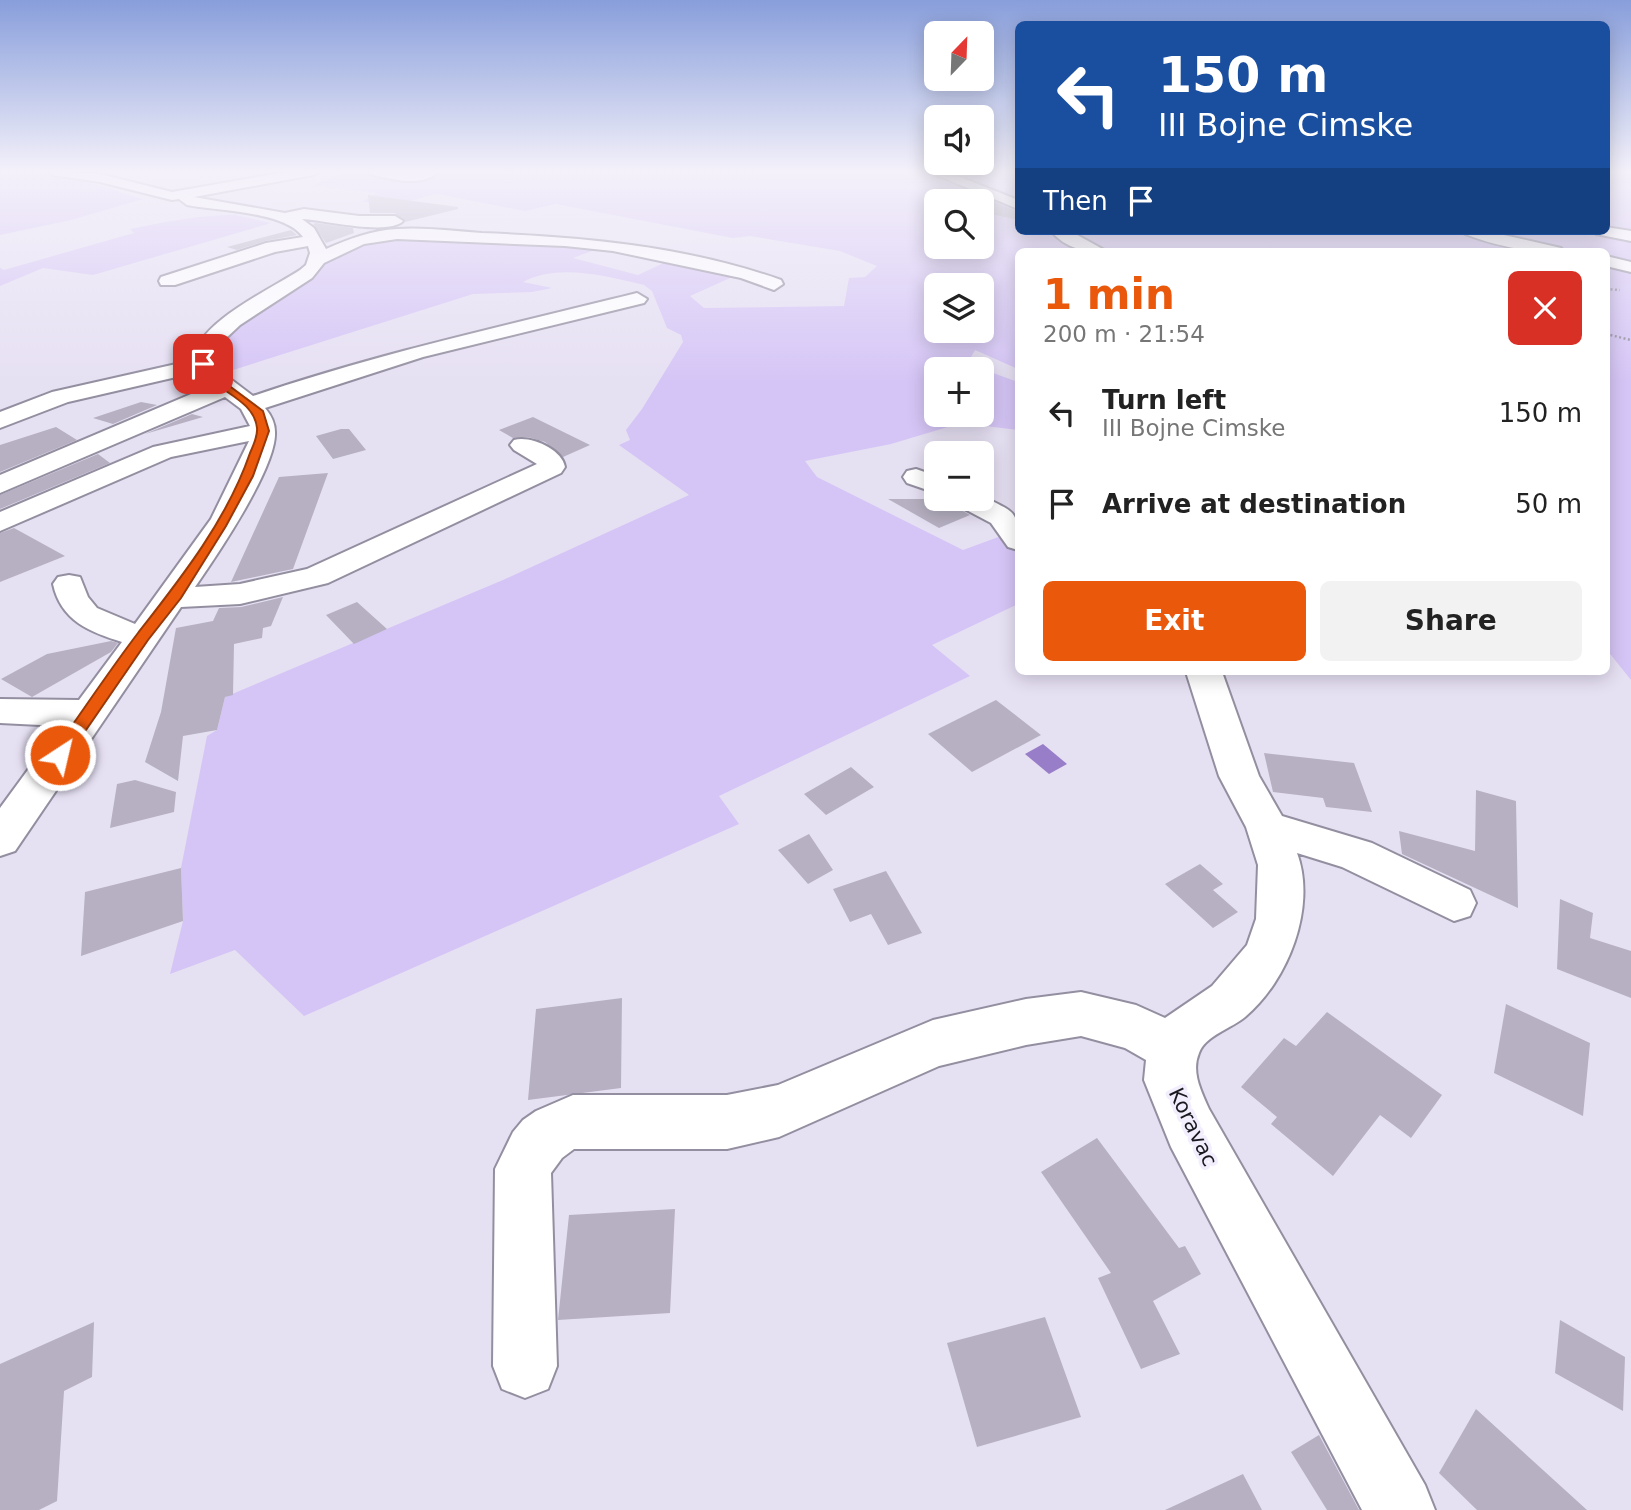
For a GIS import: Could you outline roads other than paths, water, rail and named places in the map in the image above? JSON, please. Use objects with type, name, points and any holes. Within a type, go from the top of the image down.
[{"type":"street","points":[[0,841],[143,637],[174,598],[248,476],[263,431],[258,411],[208,374],[203,364],[206,350],[221,331],[314,267],[315,250],[311,241]]},
{"type":"street","points":[[168,281],[272,247],[315,250],[353,241]]},
{"type":"street","points":[[563,241],[597,243],[634,250],[746,274],[774,284]]},
{"type":"street","points":[[634,250],[689,258],[705,253],[638,241]]},
{"type":"street","points":[[1502,241],[1535,248]]},
{"type":"street","points":[[1610,262],[1631,267]]},
{"type":"street","points":[[252,404],[408,354],[594,312],[637,299]]},
{"type":"street","points":[[0,421],[60,397],[203,364]]},
{"type":"street","points":[[0,485],[226,388]]},
{"type":"street","points":[[0,522],[162,452],[263,431]]},
{"type":"street","points":[[174,598],[240,594],[317,576],[376,551],[552,467],[551,461],[523,445]]},
{"type":"street","points":[[989,511],[1000,517],[1015,537]]},
{"type":"street","points":[[69,584],[70,598],[80,611],[105,626],[143,637]]},
{"type":"street","points":[[525,1366],[523,1169],[535,1144],[551,1130],[573,1122],[727,1122],[779,1111],[933,1044],[1029,1021],[1081,1014],[1136,1028],[1173,1048],[1186,1029],[1229,1001],[1267,956],[1279,919],[1280,865],[1267,827],[1239,776],[1205,675]]},
{"type":"street","points":[[0,711],[46,714],[90,712]]},
{"type":"street","points":[[1267,827],[1357,855],[1454,903]]},
{"type":"street","name":"Koravac","points":[[1173,1048],[1170,1080],[1190,1128],[1400,1510]]}]
